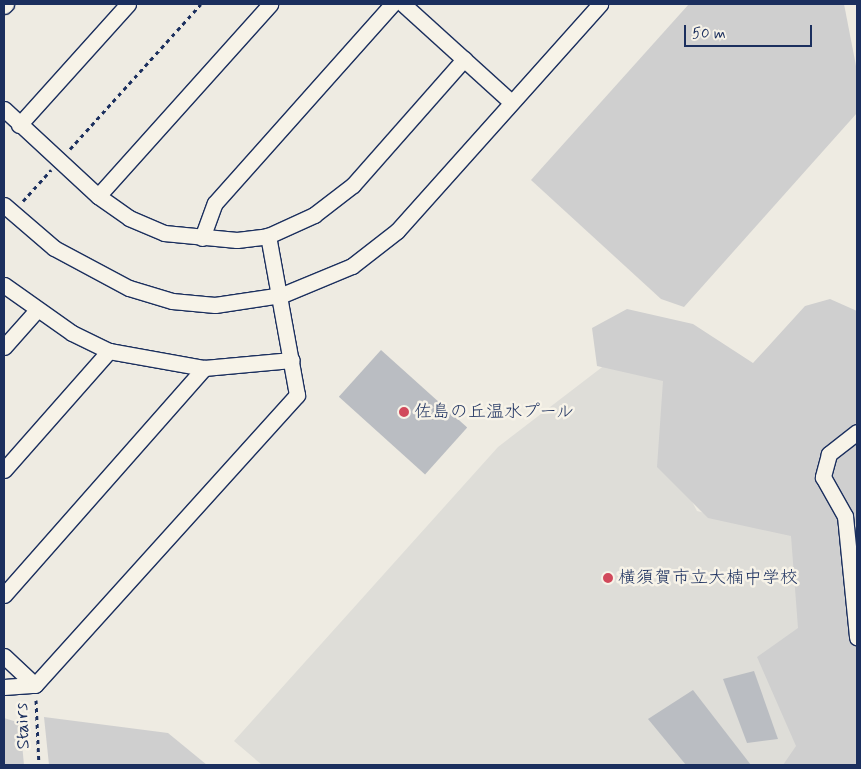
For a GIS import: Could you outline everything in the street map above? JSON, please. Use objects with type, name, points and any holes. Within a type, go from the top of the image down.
[{"type":"street","points":[[19,125],[128,4]]},
{"type":"street","points":[[98,196],[270,4]]},
{"type":"street","points":[[202,238],[215,203],[392,4]]},
{"type":"street","points":[[403,4],[511,102]]},
{"type":"street","points":[[7,213],[54,248],[138,291],[172,301],[215,305],[282,296],[352,266],[397,231],[600,4]]},
{"type":"street","points":[[4,109],[58,162],[98,196],[129,218],[164,233],[202,238],[268,236],[314,215],[352,185],[464,59]]},
{"type":"street","points":[[4,687],[35,685],[297,395],[282,296],[268,236]]},
{"type":"street","points":[[4,285],[36,311],[109,351],[204,368],[292,360]]},
{"type":"street","points":[[4,347],[36,311]]},
{"type":"street","points":[[4,470],[109,351]]},
{"type":"street","points":[[4,595],[204,368]]},
{"type":"street","points":[[857,432],[829,454],[823,478],[845,516],[857,637]]},
{"type":"street","points":[[4,656],[35,685]]},
{"type":"path","points":[[7,213],[58,162],[201,4]]},
{"type":"path","name":"Stairs","points":[[35,685],[39,765]]},
{"type":"shaded area","points":[[689,4],[844,4],[857,71],[857,113],[684,307],[661,299],[531,180]]},
{"type":"shaded area","points":[[830,299],[857,311],[857,765],[783,765],[796,746],[757,657],[798,628],[791,536],[708,518],[657,467],[663,381],[597,366],[592,328],[627,309],[693,324],[753,363],[805,306]]},
{"type":"shaded area","name":"横須賀市立大楠中学校","points":[[614,358],[677,370],[668,455],[697,511],[769,529],[828,514],[799,746],[787,765],[262,765],[234,741],[498,447]]},
{"type":"shaded area","points":[[44,717],[168,733],[207,765],[49,765]]},
{"type":"shaded area","points":[[4,718],[20,723],[24,765],[4,765]]},
{"type":"building","name":"佐島の丘温水プール","points":[[381,350],[467,428],[425,474],[339,397]]},
{"type":"building","points":[[754,671],[778,739],[747,743],[723,679]]},
{"type":"building","points":[[693,690],[751,765],[686,765],[648,719]]},
{"type":"place","name":"佐島の丘温水プール","points":[[404,412]]},
{"type":"place","name":"横須賀市立大楠中学校","points":[[608,578]]}]
